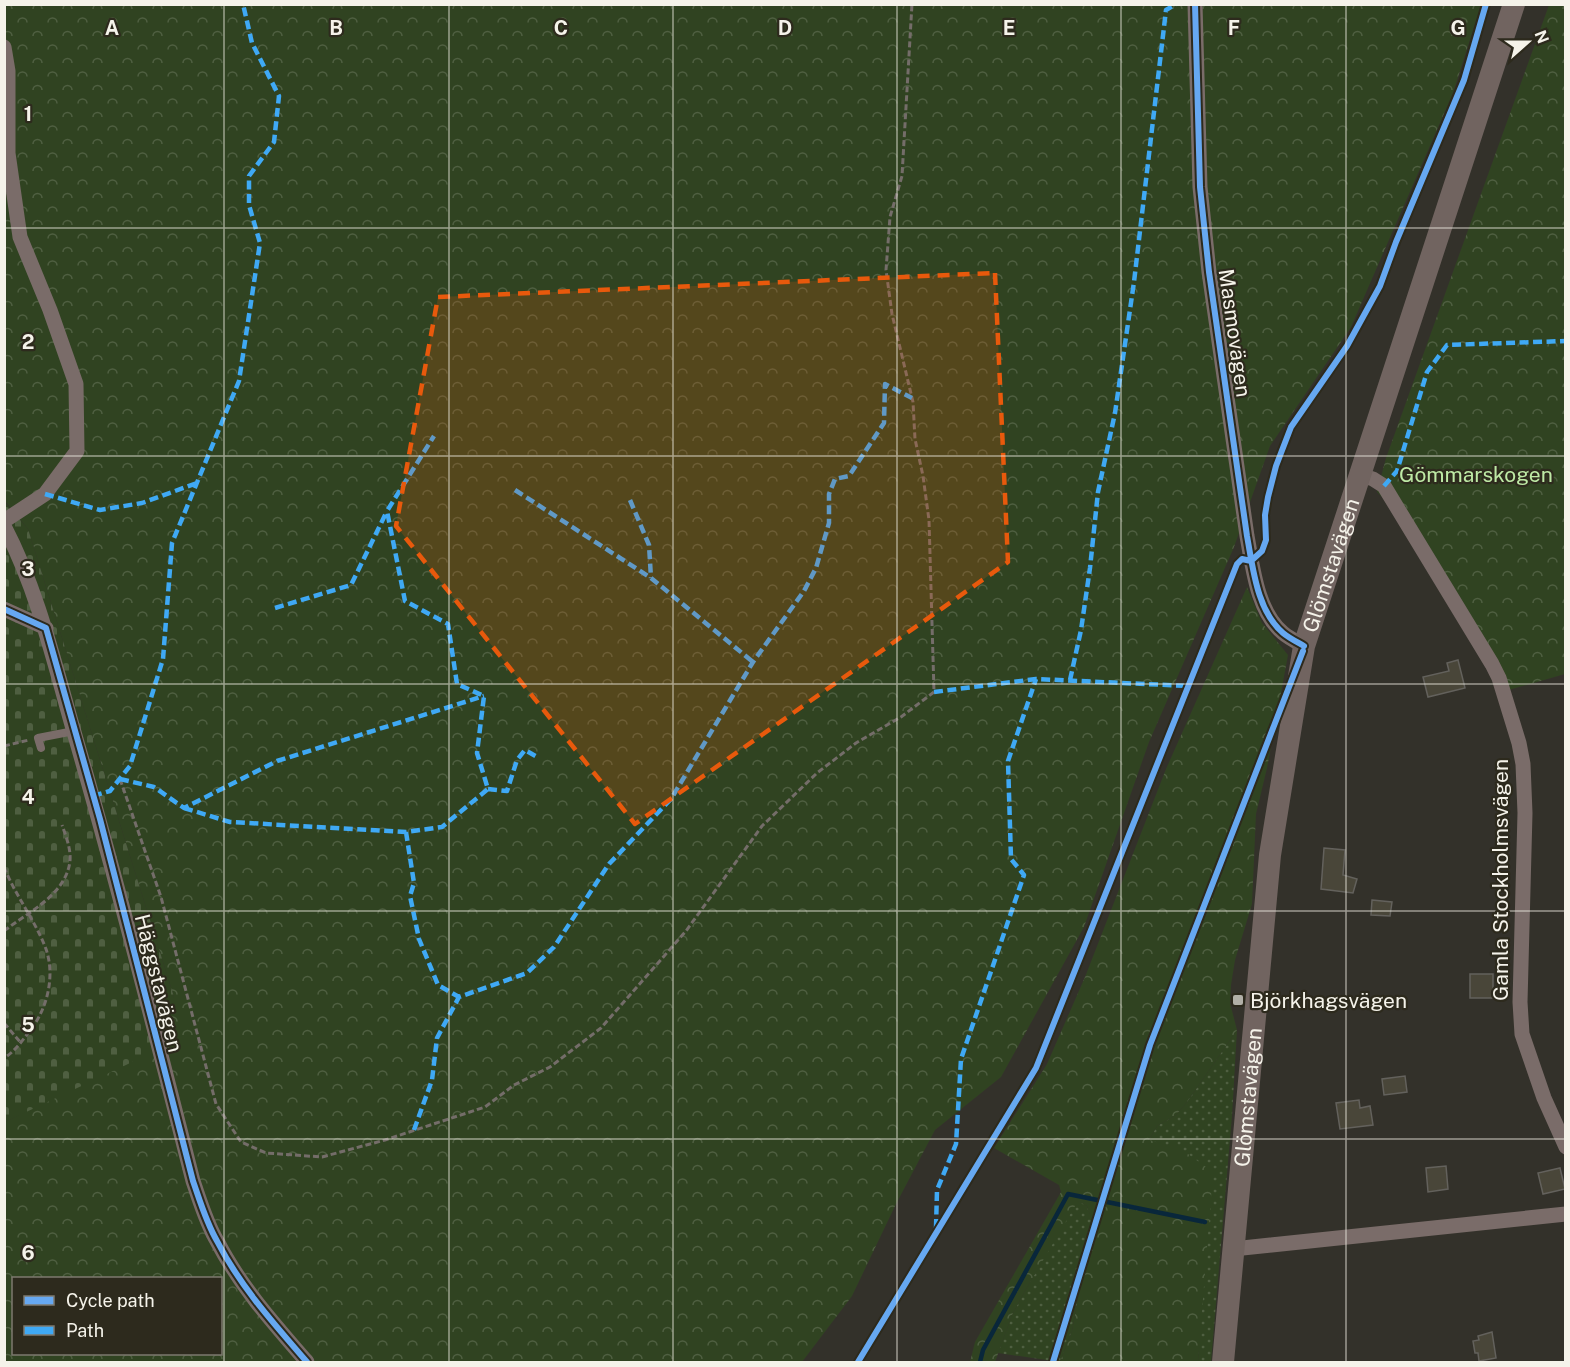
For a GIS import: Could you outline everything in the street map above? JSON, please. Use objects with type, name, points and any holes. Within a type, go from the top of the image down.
[{"type":"main road","name":"Glömstavägen","points":[[1223,1362],[1270,855],[1304,646],[1514,4]]},
{"type":"street","name":"Masmovägen","points":[[1195,4],[1200,187],[1209,272],[1248,544],[1253,570],[1266,611],[1283,633],[1304,646]]},
{"type":"street","points":[[4,48],[8,71],[8,153],[20,237],[50,310],[76,384],[77,451],[45,494],[4,521]]},
{"type":"street","name":"Gamla Stockholmsvägen","points":[[1361,475],[1384,486],[1492,664],[1511,713],[1520,743],[1524,775],[1520,1002],[1522,1034],[1547,1105],[1566,1147]]},
{"type":"street","name":"Häggstavägen","points":[[4,526],[20,557],[45,628],[100,819],[193,1181],[204,1214],[216,1240],[249,1292],[307,1362]]},
{"type":"street","points":[[4,609],[45,628]]},
{"type":"street","points":[[1233,1249],[1566,1214]]},
{"type":"lane","points":[[41,748],[38,738],[74,730]]},
{"type":"path","points":[[120,779],[160,897],[216,1104],[241,1142],[266,1153],[321,1157],[385,1140],[485,1107],[514,1085],[550,1067],[601,1028],[686,931],[762,826],[817,773],[856,743],[901,717],[934,692],[929,520],[915,439],[913,402],[892,314],[886,270],[890,217],[902,176],[912,4]]},
{"type":"path","points":[[4,746],[38,738]]},
{"type":"path","points":[[4,931],[52,896],[64,880],[70,861],[68,843],[62,825]]},
{"type":"path","points":[[4,867],[46,950],[50,976],[46,1003],[35,1024],[21,1043],[4,1058]]},
{"type":"path","points":[[4,1023],[21,1043]]},
{"type":"highlighted area","points":[[995,273],[1008,562],[635,824],[396,526],[438,297]]},
{"type":"green space","points":[[5,5],[1481,5],[1453,93],[1351,327],[1270,446],[1234,547],[1149,742],[1084,927],[1001,1077],[935,1130],[852,1296],[802,1362],[5,1362],[5,1122],[39,1105],[174,997],[28,529],[5,501]]},
{"type":"green space","name":"Gömmarskogen","points":[[1549,5],[1565,5],[1565,674],[1498,693],[1487,667],[1386,501],[1377,492],[1386,458]]},
{"type":"green space","points":[[4,501],[28,529],[174,997],[145,1056],[5,1122]]},
{"type":"green space","points":[[1247,587],[1262,623],[1288,655],[1256,814],[1252,904],[1235,960],[1231,985],[1230,1003],[1237,1030],[1187,1102],[1176,1115],[1157,1126],[1149,1140],[1181,1149],[1213,1172],[1198,1362],[1060,1362],[1072,1331],[1092,1221],[1087,1206],[1078,1201],[1012,1315],[995,1362],[970,1362],[975,1342],[1061,1192],[1059,1185],[994,1148],[1047,1064],[1085,977],[1166,769]]},
{"type":"green space","points":[[1237,1030],[1211,1362],[1198,1362],[1201,1302],[1149,1140],[1157,1126],[1176,1115],[1187,1102]]},
{"type":"green space","points":[[1077,1200],[1087,1206],[1092,1220],[1072,1331],[1060,1362],[998,1353],[1012,1315]]},
{"type":"building","points":[[1458,660],[1465,688],[1428,697],[1423,677],[1449,671],[1447,663]]},
{"type":"building","points":[[1324,848],[1345,850],[1343,875],[1357,879],[1353,893],[1321,889]]},
{"type":"building","points":[[1372,900],[1392,902],[1390,916],[1371,915]]},
{"type":"building","points":[[1470,974],[1493,974],[1493,998],[1470,998]]},
{"type":"building","points":[[1405,1076],[1407,1092],[1384,1095],[1382,1079]]},
{"type":"building","points":[[1359,1100],[1360,1108],[1370,1106],[1373,1125],[1340,1129],[1336,1103]]},
{"type":"building","points":[[1446,1166],[1448,1189],[1428,1192],[1426,1168]]},
{"type":"building","points":[[1560,1168],[1565,1189],[1543,1194],[1538,1173]]},
{"type":"building","points":[[1492,1332],[1496,1358],[1479,1361],[1473,1341],[1479,1340],[1478,1336]]},
{"type":"waterway","points":[[980,1362],[983,1350],[1068,1194],[1205,1222]]},
{"type":"marked path","points":[[93,796],[110,791],[130,766],[163,659],[172,543],[239,381],[260,243],[249,205],[249,176],[274,142],[279,96],[252,43],[243,4]]},
{"type":"marked path","points":[[1070,680],[1081,630],[1098,492],[1115,413],[1134,282],[1166,10],[1176,4]]},
{"type":"marked path","points":[[1384,486],[1397,471],[1427,372],[1447,345],[1566,341]]},
{"type":"marked path","points":[[414,1130],[432,1080],[437,1038],[459,997],[527,973],[554,947],[609,864],[671,799],[753,662],[804,591],[816,568],[829,523],[829,494],[835,479],[849,476],[884,423],[885,384],[912,398]]},
{"type":"marked path","points":[[184,808],[230,822],[406,832],[442,827],[488,789],[477,753],[484,696],[457,684],[448,624],[405,601],[387,511],[434,436]]},
{"type":"marked path","points":[[45,494],[100,510],[142,503],[197,483]]},
{"type":"marked path","points":[[515,490],[651,578],[753,662]]},
{"type":"marked path","points":[[630,500],[649,545],[651,578]]},
{"type":"marked path","points":[[275,608],[351,585],[387,511]]},
{"type":"marked path","points":[[934,692],[1036,679],[1188,686]]},
{"type":"marked path","points":[[936,1228],[937,1190],[956,1144],[961,1059],[1024,875],[1011,859],[1008,761],[1036,679]]},
{"type":"marked path","points":[[120,779],[154,787],[184,808],[277,761],[484,696]]},
{"type":"marked path","points":[[488,789],[507,791],[517,760],[525,750],[539,758]]},
{"type":"marked path","points":[[406,832],[414,883],[410,896],[419,939],[438,985],[459,997]]},
{"type":"cycle path","points":[[1195,4],[1200,187],[1209,272],[1247,536],[1254,575],[1267,613],[1283,633],[1304,646]]},
{"type":"cycle path","points":[[858,1362],[1036,1068],[1237,564],[1242,559],[1251,561],[1262,551],[1266,540],[1265,515],[1268,497],[1276,466],[1291,427],[1347,346],[1380,286],[1464,80],[1486,4]]},
{"type":"cycle path","points":[[4,609],[46,628],[100,819],[193,1181],[206,1219],[226,1258],[247,1289],[307,1362]]},
{"type":"cycle path","points":[[1053,1362],[1150,1045],[1303,651]]},
{"type":"place","name":"Björkhagsvägen","points":[[1238,1000]]}]
